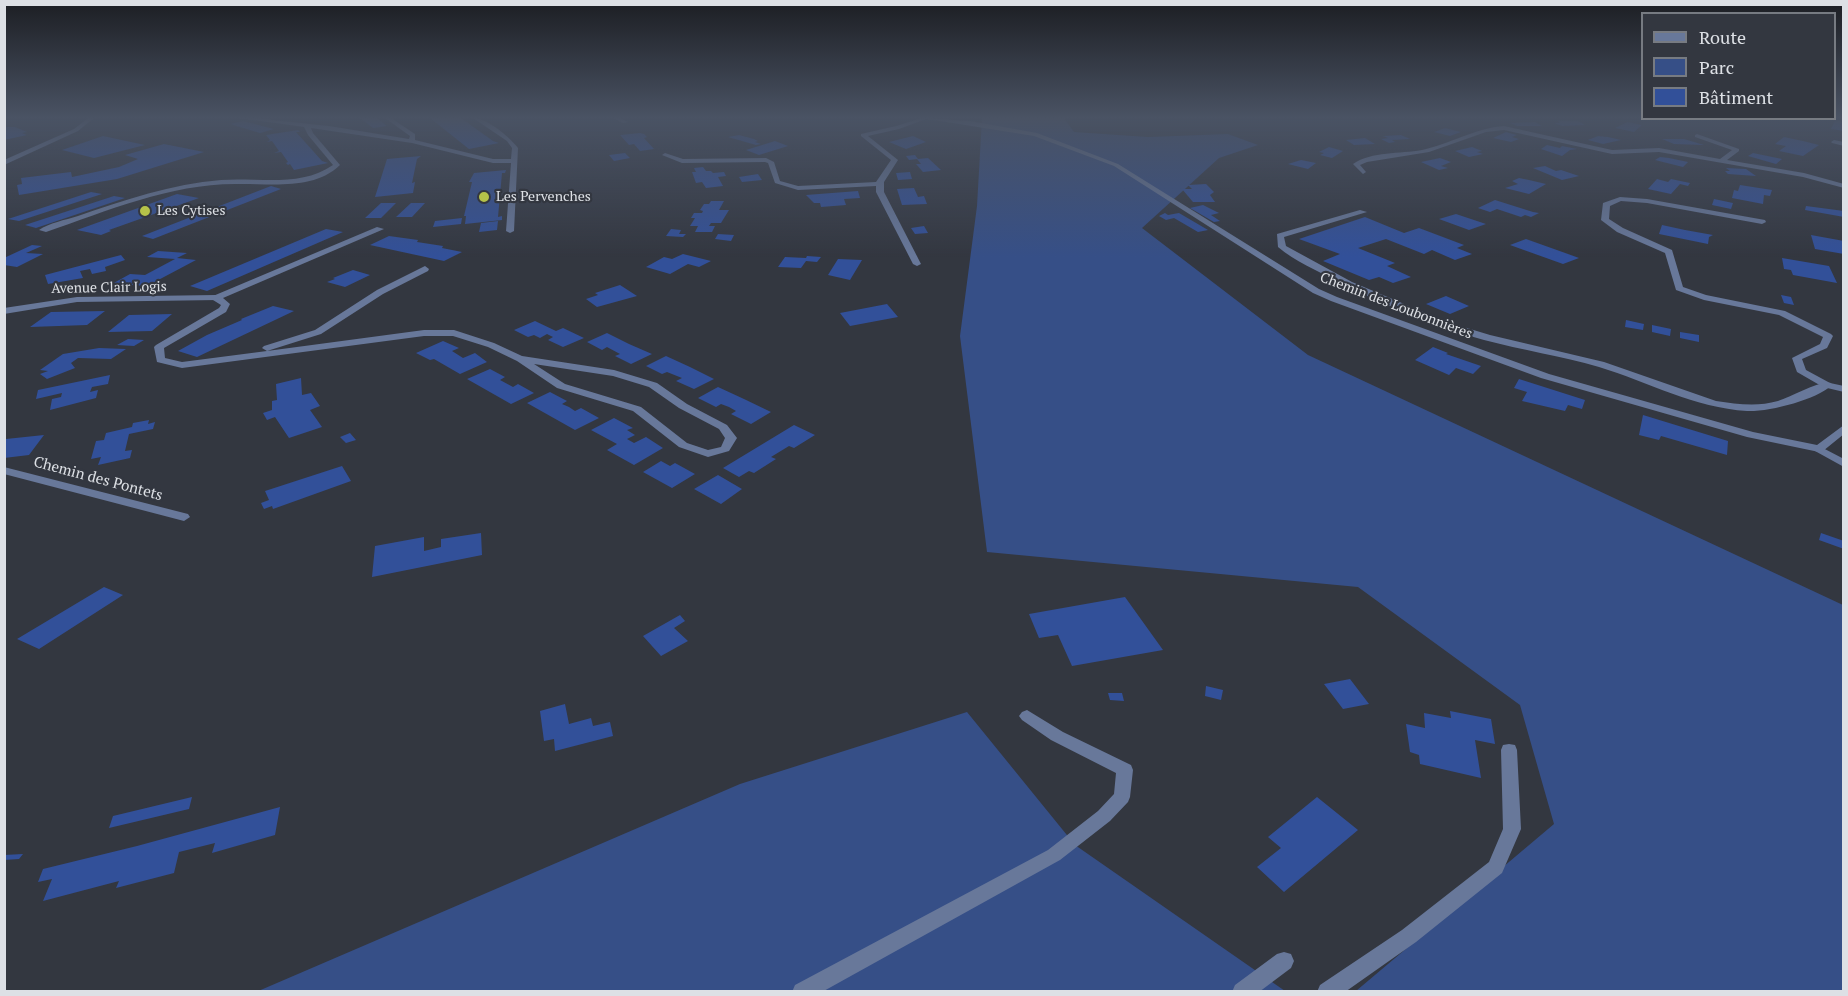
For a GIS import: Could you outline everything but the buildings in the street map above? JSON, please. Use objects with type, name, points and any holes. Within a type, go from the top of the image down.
[{"type":"street","points":[[43,230],[164,191],[219,182],[291,181],[332,170],[338,164]]},
{"type":"street","points":[[510,231],[515,164]]},
{"type":"street","points":[[772,164],[777,182],[798,188],[880,184]]},
{"type":"street","points":[[892,164],[880,184],[880,192],[917,264]]},
{"type":"street","name":"Chemin des Loubonnières","points":[[1115,164],[1316,291],[1334,299],[1545,376],[1750,435],[1819,448]]},
{"type":"street","points":[[1356,164],[1364,172]]},
{"type":"street","points":[[1742,164],[1804,175],[1844,186]]},
{"type":"street","points":[[1762,222],[1647,201],[1620,199],[1606,205],[1605,220],[1618,231],[1669,252],[1679,288],[1694,296],[1781,313],[1812,326],[1828,336],[1824,346],[1797,358],[1802,372],[1827,385],[1844,389]]},
{"type":"street","points":[[1363,212],[1280,236],[1282,247],[1325,273],[1409,310],[1469,332],[1618,370],[1691,398],[1748,408],[1779,406],[1827,385]]},
{"type":"street","points":[[216,298],[380,229]]},
{"type":"street","points":[[235,358],[318,332],[380,292],[425,269]]},
{"type":"street","points":[[216,298],[226,304],[223,310],[159,347],[160,360],[182,365],[424,333],[454,333],[491,345],[520,359],[561,386],[637,409],[683,445],[708,454],[725,449],[731,438],[723,427],[683,406],[653,385],[614,373],[520,359]]},
{"type":"street","name":"Avenue Clair Logis","points":[[4,311],[50,302],[87,299],[144,301],[216,298]]},
{"type":"street","points":[[1844,428],[1819,448],[1844,464]]},
{"type":"street","name":"Chemin des Pontets","points":[[4,470],[184,517]]},
{"type":"street","points":[[801,992],[1054,855],[1104,816],[1122,797],[1125,770],[1057,736],[1026,716]]},
{"type":"street","points":[[1327,992],[1408,936],[1497,867],[1512,829],[1509,750]]},
{"type":"street","points":[[1242,992],[1284,961]]},
{"type":"green space","points":[[979,164],[1212,164],[1142,228],[1308,355],[1843,605],[1843,991],[1356,991],[1554,824],[1520,705],[1358,587],[987,552],[960,336],[977,206]]},
{"type":"green space","points":[[967,712],[1075,845],[1285,991],[256,992],[740,784]]},
{"type":"place","name":"Les Pervenches","points":[[484,197]]},
{"type":"place","name":"Les Cytises","points":[[145,211]]}]
